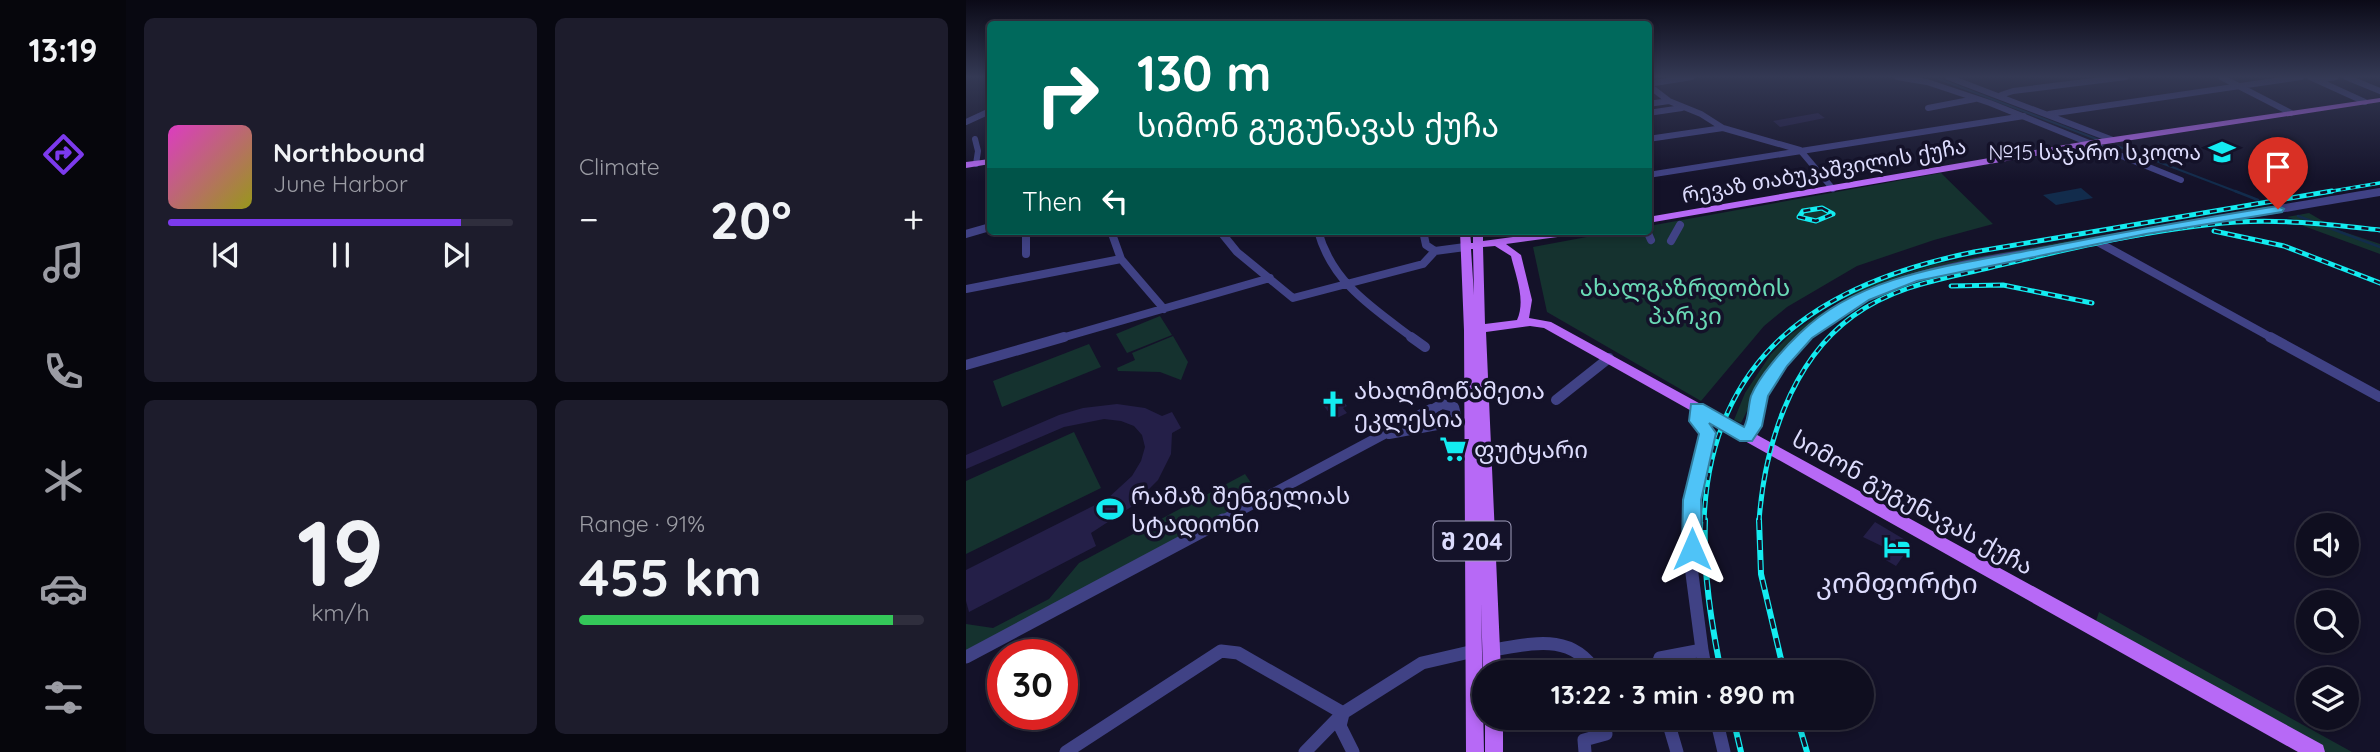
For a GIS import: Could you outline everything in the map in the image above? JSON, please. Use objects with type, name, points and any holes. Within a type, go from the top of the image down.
[{"type":"main road","name":"რევაზ თაბუკაშვილის ქუჩა","points":[[1652,219],[2093,143],[2297,112]]},
{"type":"main road","name":"შ 204","points":[[1465,235],[1475,329],[1475,752]]},
{"type":"main road","name":"შ 204","points":[[1475,329],[1480,313],[1478,235]]},
{"type":"main road","points":[[1465,247],[1526,240],[1544,235]]},
{"type":"main road","points":[[1516,254],[1526,240]]},
{"type":"main road","points":[[1496,244],[1508,247],[1516,254],[1527,307],[1526,317],[1520,324]]},
{"type":"main road","points":[[1527,307],[1547,325]]},
{"type":"main road","points":[[1480,313],[1488,322],[1503,326]]},
{"type":"main road","name":"სიმონ გუგუნავას ქუჩა","points":[[1475,329],[1520,324],[1547,325],[1746,436],[1875,512],[2316,752]]},
{"type":"main road","name":"შ 204","points":[[1476,422],[1492,660]]},
{"type":"main road","points":[[1494,730],[1494,752]]},
{"type":"street","points":[[966,122],[987,112]]},
{"type":"street","points":[[1694,112],[1723,128],[1800,150],[1833,189]]},
{"type":"street","points":[[2013,112],[2181,180]]},
{"type":"street","points":[[2044,112],[2113,140]]},
{"type":"street","points":[[2049,114],[2062,112]]},
{"type":"street","points":[[1652,174],[2024,116]]},
{"type":"street","points":[[1652,138],[1723,128]]},
{"type":"street","points":[[971,164],[978,151],[975,139]]},
{"type":"street","points":[[1746,436],[1754,426],[1760,396],[1775,371],[1807,335],[1864,296],[1913,278],[2096,241],[2380,192]]},
{"type":"street","points":[[1671,241],[1680,225]]},
{"type":"street","points":[[966,234],[987,229]]},
{"type":"street","points":[[1026,235],[1026,254]]},
{"type":"street","points":[[1112,235],[1121,259],[1164,309]]},
{"type":"street","points":[[1223,235],[1237,252],[1293,298],[1423,264],[1435,251],[1465,247]]},
{"type":"street","points":[[1319,235],[1327,260],[1345,285],[1425,347]]},
{"type":"street","points":[[1424,235],[1426,245],[1435,251]]},
{"type":"street","points":[[1649,235],[1651,240]]},
{"type":"street","points":[[2096,241],[2380,397]]},
{"type":"street","points":[[966,289],[1121,259]]},
{"type":"street","points":[[966,365],[1270,278]]},
{"type":"street","points":[[1556,400],[1609,358]]},
{"type":"street","points":[[966,657],[1407,420],[1439,405],[1476,399]]},
{"type":"street","points":[[1431,409],[1428,419],[1443,423],[1453,419],[1456,411],[1450,405]]},
{"type":"street","points":[[1697,409],[1697,421],[1707,433],[1692,500],[1692,574],[1704,660]]},
{"type":"street","points":[[1385,434],[1443,423],[1476,422]]},
{"type":"street","points":[[1492,650],[1553,642],[1576,649],[1585,660]]},
{"type":"street","points":[[1073,750],[1215,653],[1230,650],[1343,713]]},
{"type":"street","points":[[1659,660],[1702,650]]},
{"type":"street","points":[[1306,752],[1343,713],[1422,663],[1474,651]]},
{"type":"street","points":[[1343,713],[1340,726],[1353,752]]},
{"type":"street","points":[[1585,752],[1584,740],[1606,734],[1605,730]]},
{"type":"street","points":[[1671,730],[1677,752]]},
{"type":"street","points":[[1719,730],[1724,752]]},
{"type":"green space","name":"ახალგაზრდობის პარკი","points":[[1941,173],[1993,224],[1934,240],[1857,266],[1787,307],[1764,326],[1701,401],[1547,312],[1533,247],[1598,235],[1652,235],[1652,225]]},
{"type":"green space","points":[[2268,206],[2273,208],[1911,275],[1823,317],[1797,337],[1767,371],[1741,423],[1734,420],[1745,393],[1771,354],[1791,334],[1868,285],[1936,264]]},
{"type":"green space","points":[[2309,213],[2338,230],[2380,244],[2380,254],[2301,225],[2299,221],[2287,217]]},
{"type":"green space","points":[[1160,316],[1172,335],[1127,353],[1116,334]]},
{"type":"green space","points":[[1173,336],[1188,362],[1181,380],[1160,372],[1118,371],[1117,368],[1135,360],[1132,353]]},
{"type":"green space","points":[[1089,344],[1101,367],[1002,407],[993,381]]},
{"type":"green space","points":[[1074,432],[1101,488],[966,554],[966,481]]},
{"type":"green space","points":[[1245,474],[1260,496],[999,639],[987,639],[987,646],[966,657],[966,624],[993,628],[1049,599],[1079,563]]},
{"type":"green space","points":[[2099,612],[2296,721],[2296,730],[2312,730],[2352,752],[2326,752],[2095,624]]},
{"type":"water","points":[[2081,188],[2093,198],[2056,205],[2043,195]]},
{"type":"building","points":[[1818,113],[1825,118],[1780,127],[1773,121]]},
{"type":"building","name":"ახალმოწამეთა ეკლესია","points":[[1337,393],[1347,406],[1343,408],[1347,413],[1337,418],[1333,413],[1330,414],[1320,401]]},
{"type":"building","name":"რამაზ შენგელიას სტადიონი","points":[[1117,404],[1145,408],[1162,416],[1172,412],[1181,428],[1172,433],[1171,454],[1158,480],[1131,507],[1091,533],[1096,546],[969,612],[966,601],[966,570],[1107,499],[1132,476],[1145,447],[1142,435],[1134,426],[1104,419],[1064,427],[966,469],[966,455],[1059,415],[1083,408]]},
{"type":"building","name":"კომფორტი","points":[[1875,522],[1912,544],[1896,566],[1884,559],[1890,550],[1863,537]]},
{"type":"waterway","points":[[2026,112],[2099,140]]},
{"type":"waterway","points":[[2117,146],[2240,193]]},
{"type":"waterway","points":[[2235,191],[2258,200]]},
{"type":"waterway","points":[[2298,216],[2380,247]]},
{"type":"railway","points":[[2321,193],[2380,183]]},
{"type":"railway","points":[[1704,522],[1711,463],[1727,413],[1752,370],[1784,335],[1823,306],[1869,284],[1919,266],[1974,252],[2332,191]]},
{"type":"railway","points":[[1822,208],[1833,214],[1816,221],[1799,217],[1803,211],[1822,208]]},
{"type":"railway","points":[[1759,521],[1774,436],[1797,382],[1812,357],[1831,335],[1853,316],[1886,297],[1920,284],[1956,275],[2083,246],[2175,229],[2273,221],[2380,230]]},
{"type":"railway","points":[[2214,231],[2284,246],[2380,283]]},
{"type":"railway","points":[[1951,286],[2003,285],[2092,303]]},
{"type":"railway","points":[[1705,520],[1705,559],[1719,660]]},
{"type":"railway","points":[[1759,521],[1761,574],[1781,660]]},
{"type":"railway","points":[[1736,730],[1741,752]]},
{"type":"railway","points":[[1801,730],[1807,752]]},
{"type":"place","name":"№15 საჯარო სკოლა","points":[[2222,152]]},
{"type":"place","name":"ახალმოწამეთა ეკლესია","points":[[1333,404]]},
{"type":"place","name":"ფუტყარი","points":[[1453,449]]},
{"type":"place","name":"რამაზ შენგელიას სტადიონი","points":[[1110,509]]},
{"type":"place","name":"კომფორტი","points":[[1897,547]]},
{"type":"route","points":[[1692,549],[1692,500],[1707,433],[1697,421],[1697,409],[1746,436],[1754,426],[1760,396],[1791,350],[1825,320],[1845,307],[1882,289],[1951,269],[2146,231],[2278,209]]}]
